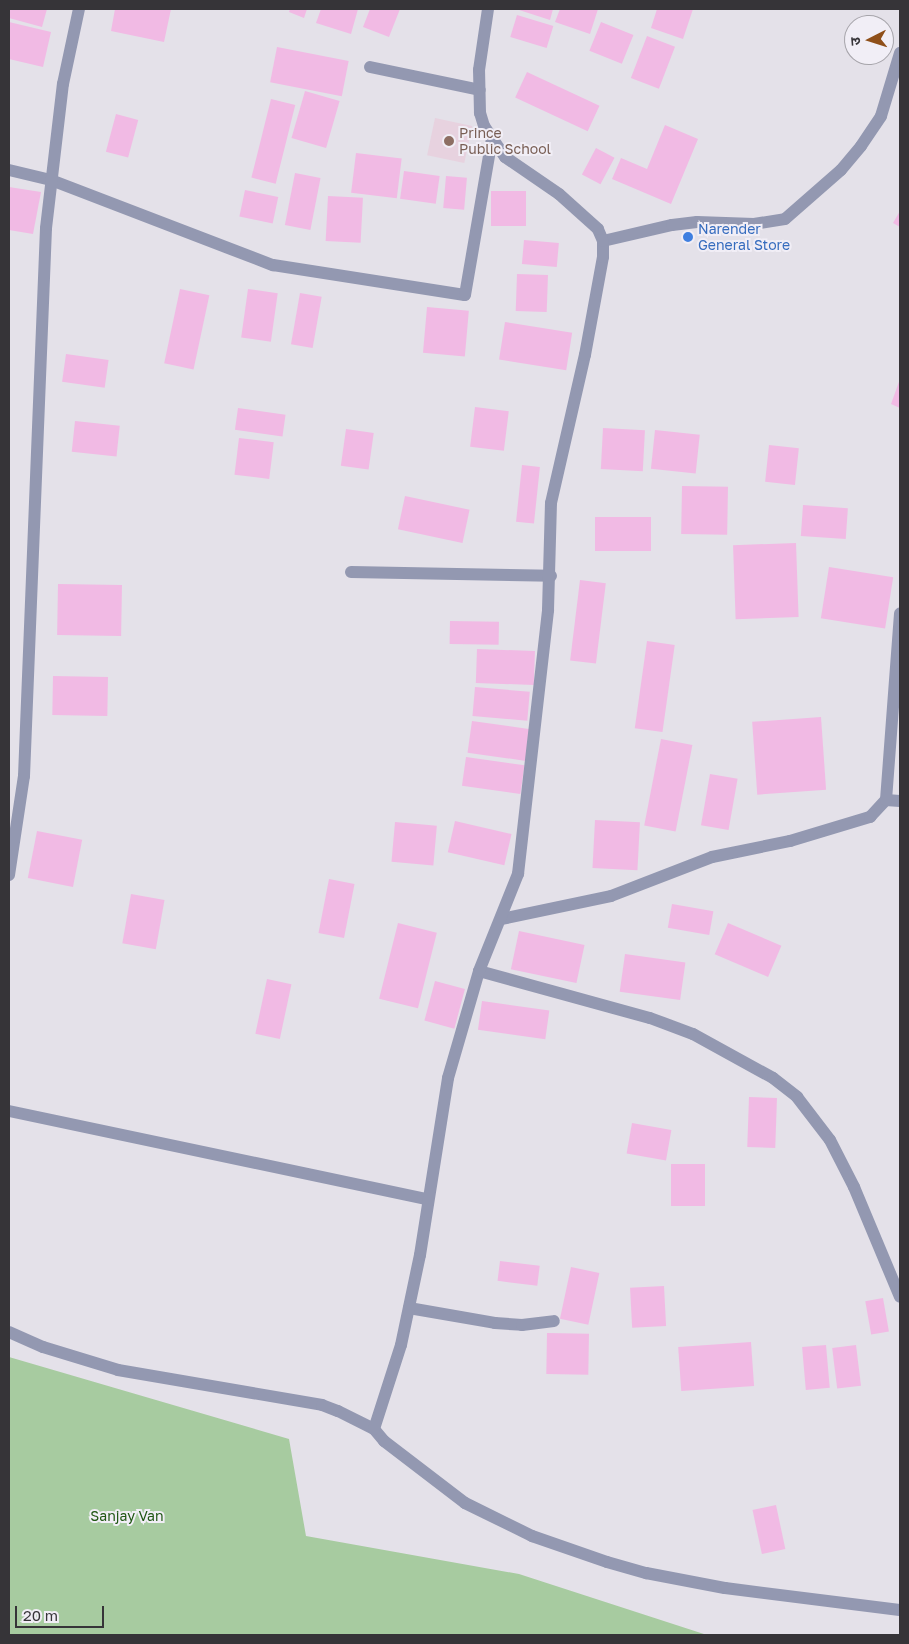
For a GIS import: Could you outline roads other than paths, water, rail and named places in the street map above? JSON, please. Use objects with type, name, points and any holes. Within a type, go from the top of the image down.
[{"type":"street","points":[[9,874],[24,776],[43,286],[51,180],[63,84],[79,9]]},
{"type":"street","points":[[374,1429],[409,1308],[448,1078],[479,971],[502,919],[518,874],[551,576],[551,503],[585,354],[603,242],[598,229],[559,194],[505,157],[492,138],[480,113],[479,70],[488,9]]},
{"type":"street","points":[[603,242],[672,225],[697,222],[754,224],[785,219],[841,170],[861,146],[896,89],[900,52]]},
{"type":"street","points":[[370,67],[480,90]]},
{"type":"street","points":[[9,170],[51,180],[273,265],[465,295],[492,138]]},
{"type":"street","points":[[351,572],[551,576]]},
{"type":"street","points":[[502,919],[611,896],[712,857],[858,822],[870,817],[886,800],[900,614]]},
{"type":"street","points":[[886,800],[900,801]]},
{"type":"street","points":[[479,971],[650,1018],[685,1031],[773,1078],[797,1097],[830,1140],[854,1187],[900,1297]]},
{"type":"street","points":[[9,1111],[428,1199]]},
{"type":"street","points":[[409,1308],[495,1323],[522,1325],[554,1321]]},
{"type":"street","points":[[9,1332],[43,1347],[118,1370],[322,1405],[374,1429],[384,1441],[465,1503],[532,1536],[646,1573],[726,1588],[900,1610]]},
{"type":"place","name":"Prince Public School","points":[[449,141]]},
{"type":"place","name":"Narender General Store","points":[[688,237]]},
{"type":"park label","name":"Sanjay Van","points":[[127,1516]]}]
